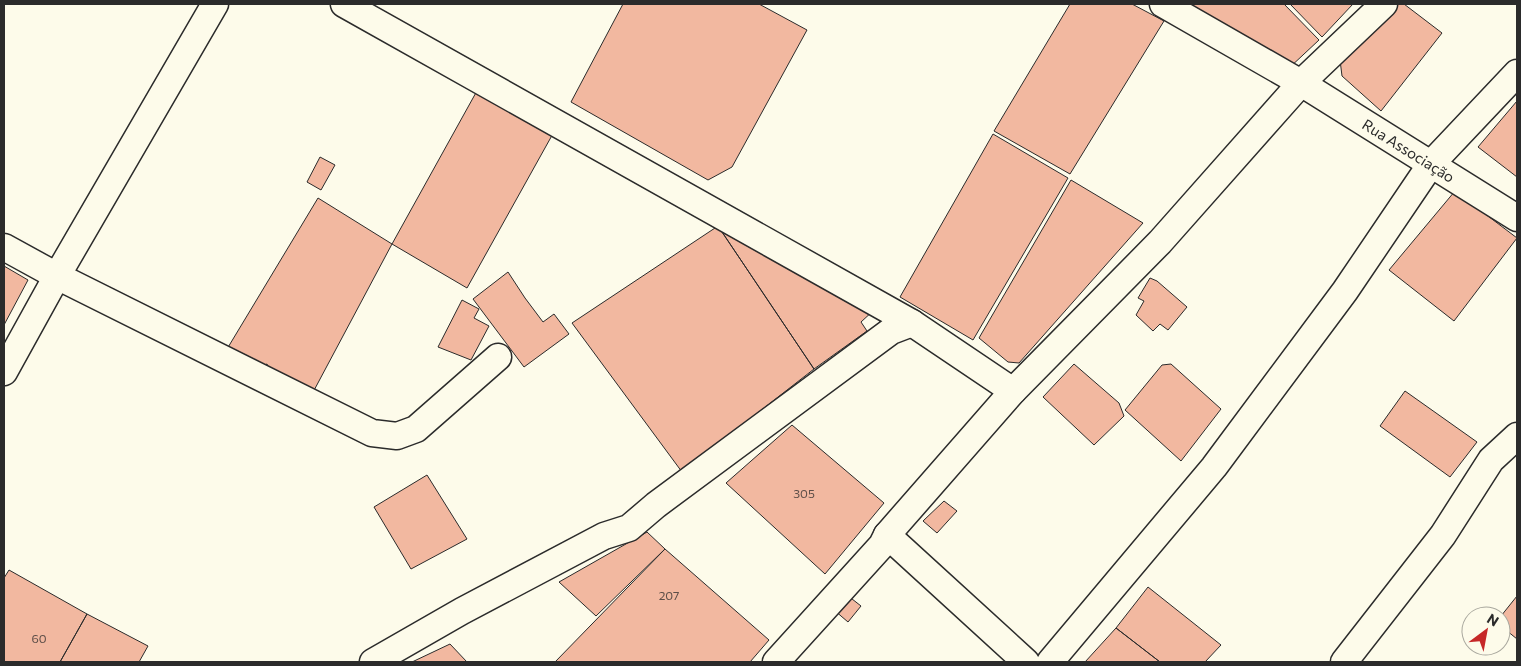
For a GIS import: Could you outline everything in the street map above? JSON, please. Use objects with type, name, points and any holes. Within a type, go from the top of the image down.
[{"type":"street","points":[[4,372],[57,276],[215,4]]},
{"type":"street","points":[[344,4],[912,323],[1013,391]]},
{"type":"street","name":"Rua Associação","points":[[1163,4],[1301,83],[1517,218]]},
{"type":"street","points":[[776,662],[882,545],[887,536],[1013,391],[1160,242],[1301,83],[1384,4]]},
{"type":"street","points":[[1050,662],[1214,467],[1345,290],[1431,164],[1517,73]]},
{"type":"street","points":[[4,247],[57,276],[372,433],[397,436],[416,429],[498,358]]},
{"type":"street","points":[[373,662],[462,611],[604,536],[629,528],[656,505],[892,331],[912,323]]},
{"type":"street","points":[[1344,662],[1443,535],[1491,460],[1517,436]]},
{"type":"street","points":[[887,536],[1026,662]]},
{"type":"building","points":[[623,4],[759,4],[807,30],[732,167],[708,180],[571,102]]},
{"type":"building","points":[[1070,4],[1132,4],[1164,21],[1070,174],[994,131]]},
{"type":"building","points":[[1189,4],[1284,4],[1319,40],[1288,69]]},
{"type":"building","points":[[1290,4],[1353,4],[1322,37]]},
{"type":"building","points":[[1399,4],[1404,4],[1442,33],[1381,111],[1342,76],[1340,60]]},
{"type":"building","points":[[478,89],[555,130],[467,288],[392,244]]},
{"type":"building","points":[[1517,101],[1517,177],[1478,147]]},
{"type":"building","points":[[993,134],[1068,178],[973,340],[900,297]]},
{"type":"building","points":[[320,157],[335,165],[321,190],[307,182]]},
{"type":"building","points":[[1071,180],[1143,223],[1019,363],[1008,362],[979,338]]},
{"type":"building","points":[[1455,191],[1517,238],[1454,321],[1389,270]]},
{"type":"building","points":[[318,198],[392,244],[311,396],[270,374],[267,364],[260,367],[227,349]]},
{"type":"building","points":[[718,226],[874,310],[861,322],[867,331],[814,369]]},
{"type":"building","points":[[718,226],[814,369],[682,472],[572,323]]},
{"type":"building","points":[[4,266],[28,280],[4,325]]},
{"type":"building","points":[[508,272],[543,322],[554,314],[569,334],[524,367],[473,299]]},
{"type":"building","points":[[1150,278],[1157,281],[1187,307],[1168,330],[1160,324],[1153,331],[1136,315],[1144,301],[1138,298]]},
{"type":"building","points":[[462,300],[479,309],[474,318],[489,326],[471,360],[438,347]]},
{"type":"building","points":[[1074,364],[1119,403],[1124,416],[1094,445],[1043,397]]},
{"type":"building","points":[[1171,364],[1221,409],[1181,461],[1125,410],[1162,365]]},
{"type":"building","points":[[1405,391],[1477,442],[1450,477],[1380,426]]},
{"type":"building","points":[[792,425],[884,503],[825,574],[726,483]]},
{"type":"building","points":[[427,475],[467,539],[411,569],[374,507]]},
{"type":"building","points":[[944,501],[957,511],[937,533],[923,521]]},
{"type":"building","points":[[647,532],[665,549],[596,616],[559,582]]},
{"type":"building","points":[[665,549],[769,640],[750,662],[555,662]]},
{"type":"building","points":[[9,570],[87,614],[60,662],[4,662],[4,578]]},
{"type":"building","points":[[1148,587],[1221,645],[1205,662],[1160,662],[1116,628]]},
{"type":"building","points":[[847,595],[861,606],[848,622],[834,610]]},
{"type":"building","points":[[1517,596],[1517,639],[1511,634],[1511,606],[1509,606]]},
{"type":"building","points":[[87,614],[148,646],[139,662],[60,662]]},
{"type":"building","points":[[1116,628],[1160,662],[1085,662]]},
{"type":"building","points":[[450,644],[467,662],[412,662]]}]
